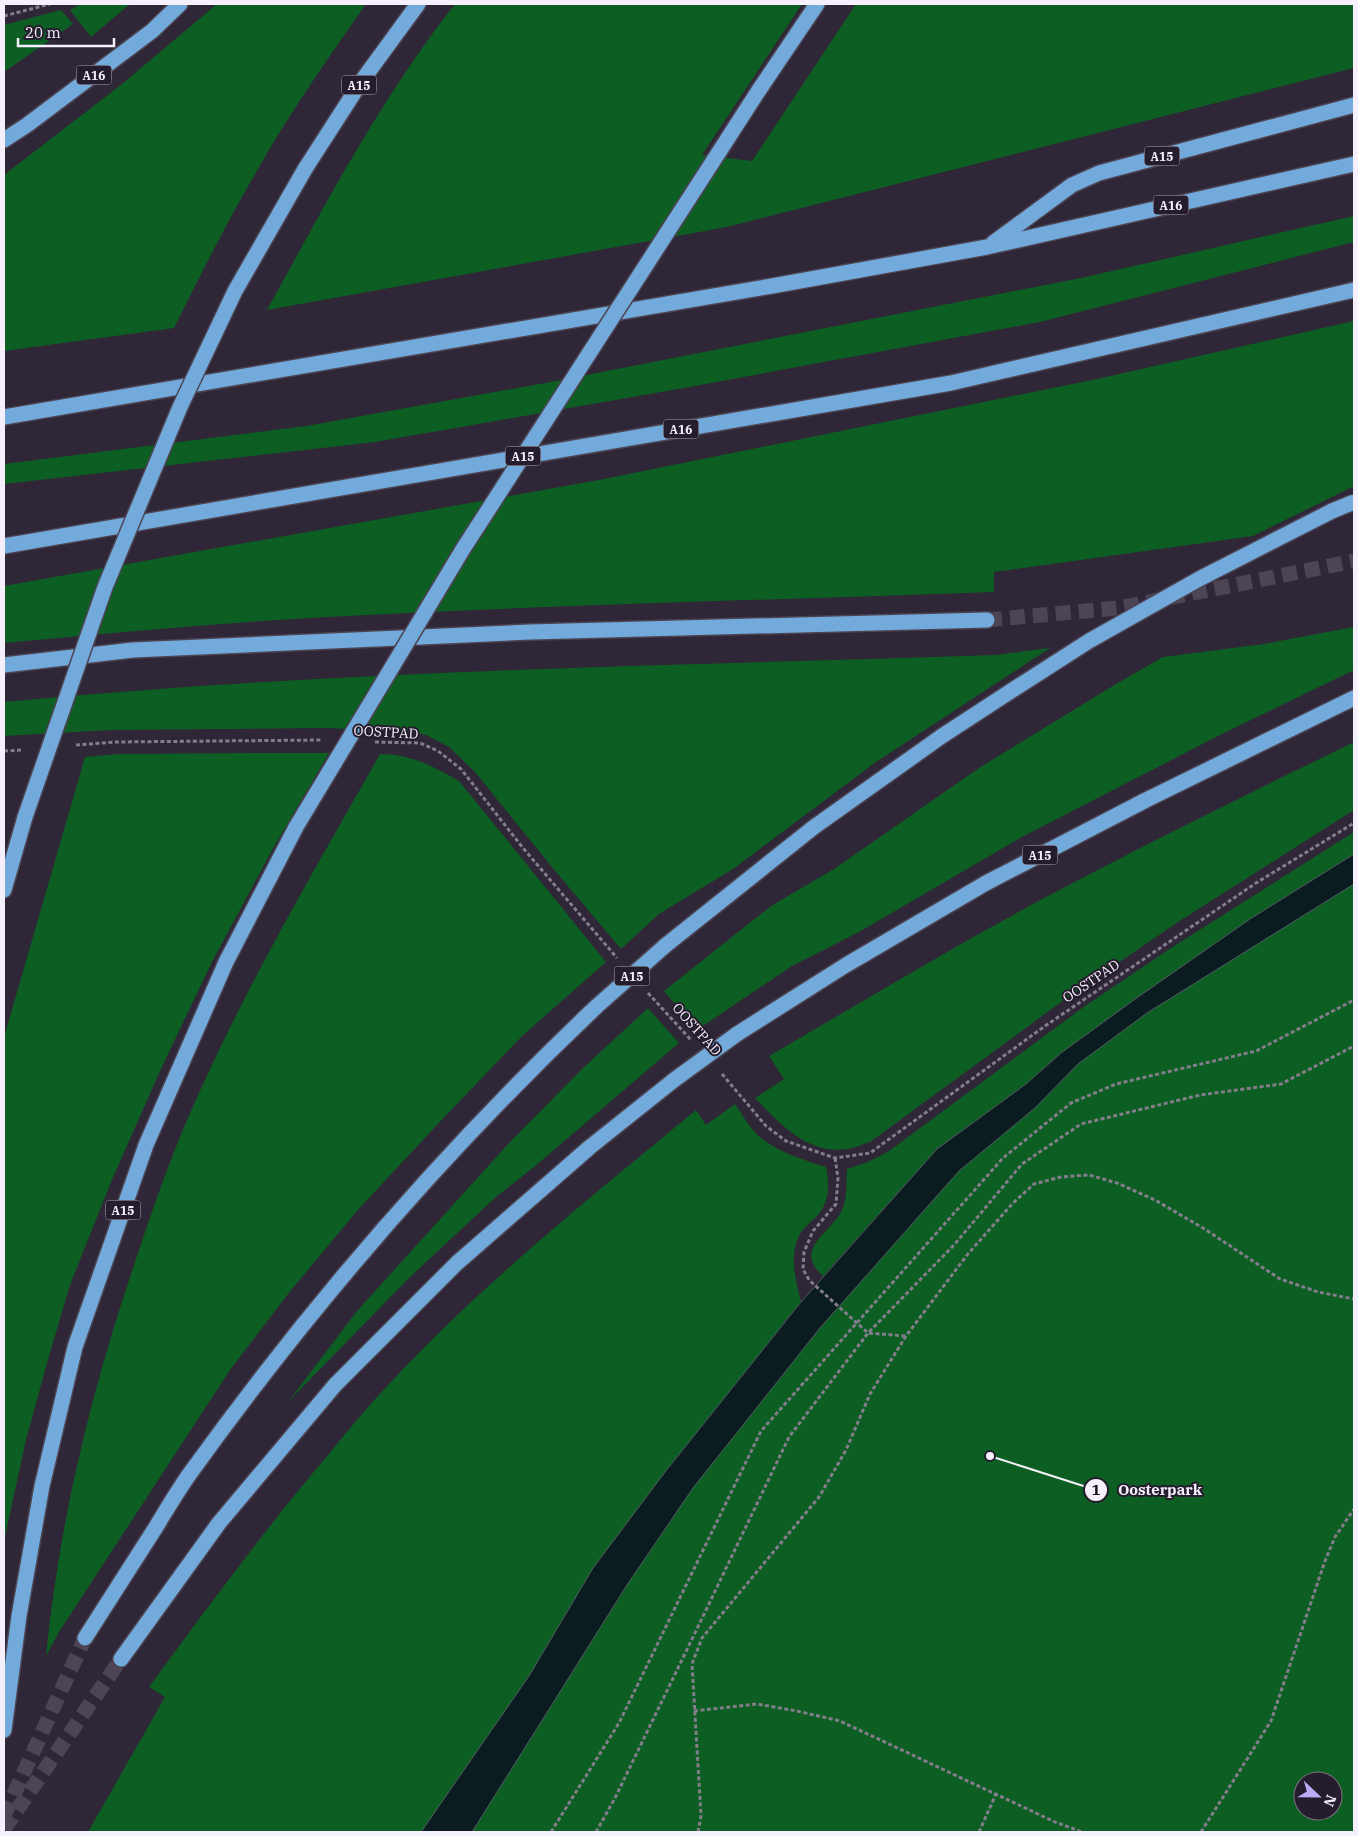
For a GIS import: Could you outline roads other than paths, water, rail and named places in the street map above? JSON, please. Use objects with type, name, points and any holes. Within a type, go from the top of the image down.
[{"type":"highway","name":"A16","points":[[4,140],[27,125],[152,31],[180,4]]},
{"type":"highway","name":"A15","points":[[4,890],[24,817],[105,587],[180,407],[235,291],[305,169],[361,82],[418,4]]},
{"type":"highway","name":"A15","points":[[4,1730],[19,1616],[42,1486],[75,1347],[146,1145],[226,962],[296,827],[463,549],[759,90],[817,4]]},
{"type":"highway","name":"A15","points":[[988,247],[1072,185],[1086,178],[1354,105]]},
{"type":"highway","name":"A16","points":[[4,417],[988,247],[1354,164]]},
{"type":"highway","name":"A16","points":[[4,546],[951,383],[1354,290]]},
{"type":"highway","name":"A15","points":[[85,1638],[190,1474],[282,1350],[365,1249],[459,1144],[550,1051],[666,945],[814,827],[942,736],[1011,691],[1089,641],[1198,579],[1332,511],[1354,502]]},
{"type":"highway","points":[[4,665],[133,650],[530,632],[987,620]]},
{"type":"highway","name":"A15","points":[[121,1659],[219,1523],[335,1385],[457,1263],[590,1148],[674,1080],[737,1034],[846,965],[986,883],[1146,800],[1354,698]]},
{"type":"tunnel","points":[[987,620],[1118,608],[1354,561]]},
{"type":"tunnel","points":[[4,1816],[85,1638]]},
{"type":"tunnel","points":[[4,1829],[121,1659]]},
{"type":"place","name":"Oosterpark","points":[[990,1456]]}]
